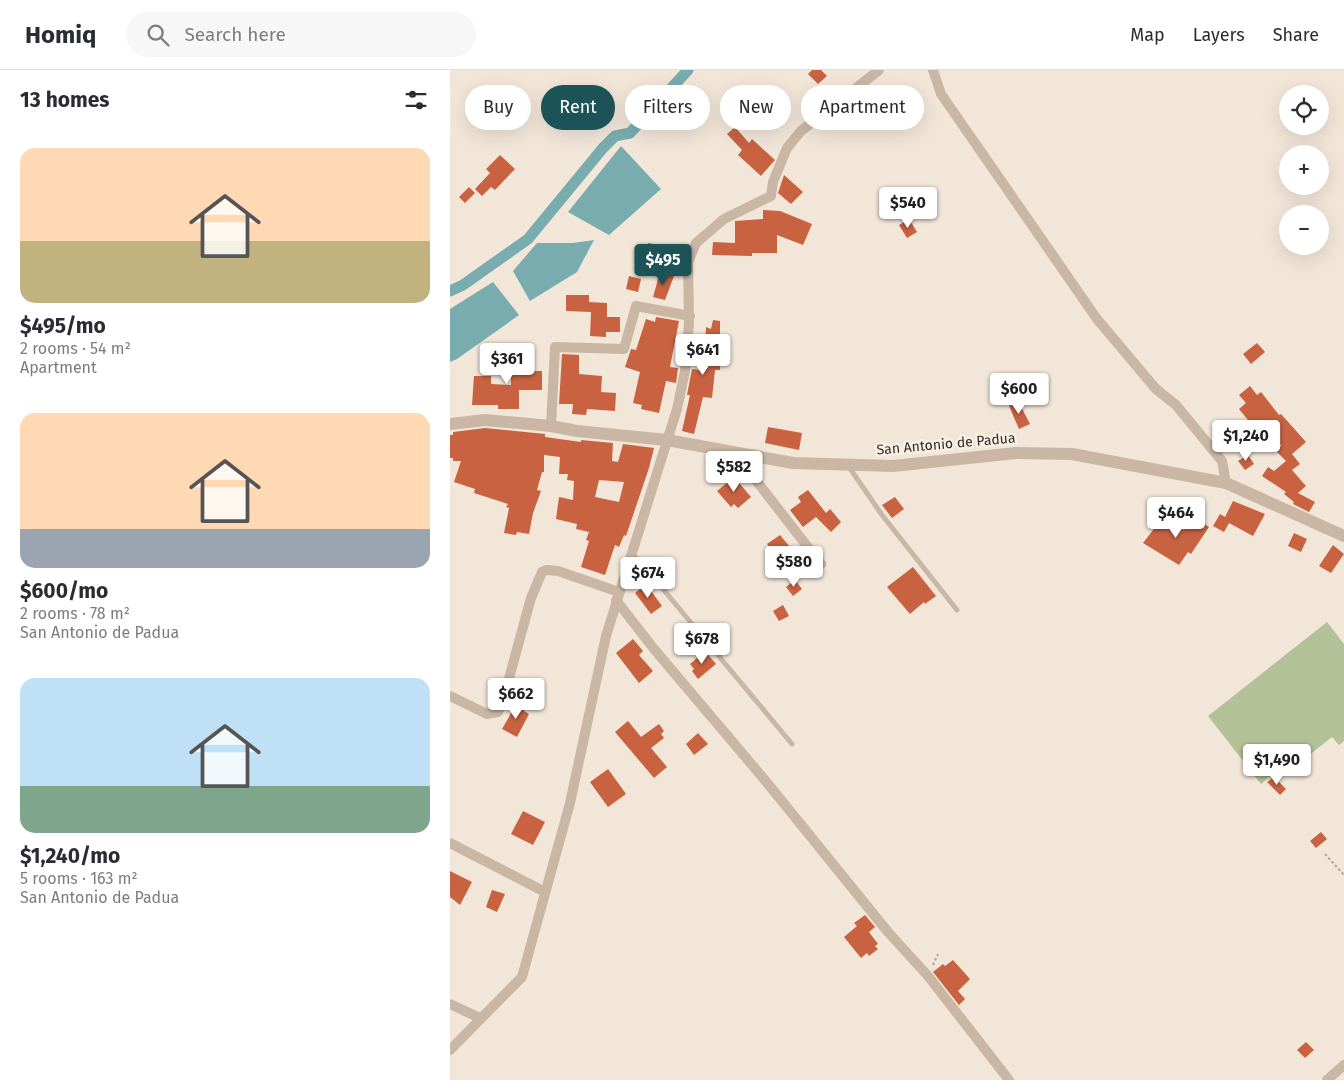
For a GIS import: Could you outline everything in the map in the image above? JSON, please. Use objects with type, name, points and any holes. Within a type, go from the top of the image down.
[{"type":"street","points":[[450,1050],[522,977],[570,803],[606,636],[677,409],[685,371],[690,316],[688,262],[696,243],[724,219],[771,196],[773,182],[787,148],[801,132],[879,70]]},
{"type":"street","points":[[932,70],[941,94],[1097,319],[1156,389],[1176,405],[1222,461],[1226,483]]},
{"type":"street","points":[[552,426],[556,347],[624,349],[636,306],[690,316]]},
{"type":"street","name":"San Antonio de Padua","points":[[450,424],[485,420],[552,426],[577,431],[667,440],[793,463],[893,466],[1016,453],[1072,454],[1226,483],[1344,536]]},
{"type":"street","points":[[734,452],[820,564]]},
{"type":"street","points":[[450,696],[487,714],[498,712],[502,704],[531,598],[542,572],[547,570],[558,571],[617,596],[654,649],[764,779],[888,932],[928,976],[1009,1080]]},
{"type":"street","points":[[450,843],[546,892]]},
{"type":"street","points":[[450,1004],[480,1018]]},
{"type":"street","points":[[1327,1080],[1344,1065]]},
{"type":"lane","points":[[847,464],[882,515],[957,610]]},
{"type":"lane","points":[[630,555],[638,559],[792,744]]},
{"type":"path","points":[[1325,854],[1344,875]]},
{"type":"green space","points":[[1327,622],[1344,644],[1344,741],[1339,745],[1332,737],[1279,779],[1274,773],[1261,784],[1208,716]]},
{"type":"water","points":[[621,146],[661,189],[609,235],[568,212]]},
{"type":"water","points":[[594,240],[577,272],[530,301],[513,271],[537,243],[573,243]]},
{"type":"water","points":[[493,282],[519,315],[450,362],[450,309]]},
{"type":"building","points":[[812,70],[821,70],[827,76],[818,84],[808,74]]},
{"type":"building","points":[[732,130],[738,130],[749,143],[752,139],[775,160],[761,176],[738,155],[742,150],[727,134]]},
{"type":"building","points":[[500,155],[515,169],[495,190],[491,187],[482,196],[475,189],[490,173],[486,169]]},
{"type":"building","points":[[784,175],[803,192],[791,204],[778,193]]},
{"type":"building","points":[[469,187],[475,193],[465,203],[459,197]]},
{"type":"building","points":[[763,210],[780,211],[812,224],[803,245],[777,235],[777,253],[752,253],[752,256],[712,255],[713,242],[735,243],[735,221],[763,219]]},
{"type":"building","points":[[909,219],[917,232],[907,238],[899,225]]},
{"type":"building","points":[[648,243],[670,247],[667,265],[645,262]]},
{"type":"building","points":[[660,272],[674,276],[665,300],[653,297]]},
{"type":"building","points":[[629,276],[641,279],[638,292],[626,289]]},
{"type":"building","points":[[566,295],[589,295],[589,302],[607,303],[607,317],[620,317],[620,332],[606,332],[606,337],[590,336],[591,312],[566,311]]},
{"type":"building","points":[[656,317],[679,321],[670,367],[678,368],[676,383],[666,381],[659,413],[641,409],[642,405],[633,403],[640,372],[625,367],[631,349],[636,350],[646,319],[655,322]]},
{"type":"building","points":[[713,320],[720,321],[720,370],[715,370],[712,398],[703,397],[694,434],[682,431],[690,395],[687,395],[692,369],[699,370],[700,346],[705,346],[706,327],[711,329]]},
{"type":"building","points":[[1257,343],[1265,352],[1251,364],[1243,354]]},
{"type":"building","points":[[511,349],[524,349],[524,371],[542,371],[542,390],[519,390],[519,409],[498,409],[498,405],[472,405],[474,376],[491,376],[491,384],[511,385]]},
{"type":"building","points":[[562,354],[579,355],[579,374],[602,376],[601,392],[616,393],[615,411],[587,409],[586,415],[572,414],[573,404],[559,404]]},
{"type":"building","points":[[1250,386],[1257,395],[1261,392],[1279,415],[1281,414],[1306,442],[1292,454],[1300,464],[1292,470],[1306,486],[1298,493],[1315,502],[1309,512],[1293,504],[1294,502],[1284,494],[1286,492],[1262,476],[1268,467],[1274,471],[1286,461],[1277,452],[1282,444],[1274,449],[1269,446],[1239,409],[1246,403],[1239,395]]},
{"type":"building","points":[[1018,401],[1030,424],[1019,429],[1009,406]]},
{"type":"building","points":[[768,427],[802,433],[799,450],[765,443]]},
{"type":"building","points":[[485,428],[545,434],[545,437],[581,442],[581,440],[613,443],[612,461],[618,462],[623,444],[654,448],[626,536],[624,535],[619,547],[615,545],[605,575],[581,567],[589,541],[586,540],[589,532],[576,529],[577,524],[556,519],[559,497],[573,500],[574,481],[567,480],[568,474],[559,474],[560,457],[544,455],[544,472],[542,472],[537,490],[541,491],[533,513],[529,534],[517,532],[516,535],[504,533],[509,508],[506,507],[508,504],[474,493],[475,489],[454,482],[461,461],[453,461],[453,458],[450,458],[450,435],[453,435],[453,432]],"holes":[[[599,480],[624,482],[619,502],[595,497]]]},
{"type":"building","points":[[1248,455],[1254,464],[1245,470],[1238,461]]},
{"type":"building","points":[[734,477],[751,497],[738,508],[734,504],[731,507],[717,491]]},
{"type":"building","points":[[808,490],[826,513],[830,509],[841,522],[831,532],[816,517],[803,527],[790,510],[801,502],[798,497]]},
{"type":"building","points":[[895,497],[904,509],[892,518],[882,505]]},
{"type":"building","points":[[1233,501],[1265,514],[1253,536],[1229,523],[1224,532],[1213,526],[1220,514],[1225,517]]},
{"type":"building","points":[[1193,516],[1209,527],[1191,554],[1188,552],[1179,565],[1143,543],[1163,517],[1184,530]]},
{"type":"building","points":[[1294,533],[1307,539],[1301,552],[1288,546]]},
{"type":"building","points":[[780,535],[790,547],[775,555],[767,544]]},
{"type":"building","points":[[1333,545],[1344,554],[1331,573],[1319,566]]},
{"type":"building","points":[[913,567],[936,596],[925,604],[924,602],[910,614],[887,587]]},
{"type":"building","points":[[795,580],[802,589],[793,596],[786,587]]},
{"type":"building","points":[[646,584],[662,606],[651,614],[635,593]]},
{"type":"building","points":[[783,605],[789,616],[779,621],[773,611]]},
{"type":"building","points":[[633,639],[643,651],[639,655],[653,671],[639,683],[616,653]]},
{"type":"building","points":[[705,651],[716,664],[698,679],[692,671],[694,669],[690,664]]},
{"type":"building","points":[[517,703],[526,708],[524,711],[529,714],[517,737],[502,729]]},
{"type":"building","points":[[628,721],[641,737],[659,724],[664,731],[661,734],[664,738],[651,748],[667,767],[654,778],[615,732]]},
{"type":"building","points":[[698,733],[708,744],[694,755],[686,744]]},
{"type":"building","points":[[608,769],[626,794],[608,807],[590,782]]},
{"type":"building","points":[[1274,777],[1286,789],[1280,795],[1267,782]]},
{"type":"building","points":[[523,811],[545,822],[533,845],[511,834]]},
{"type":"building","points":[[1321,832],[1327,839],[1316,848],[1310,841]]},
{"type":"building","points":[[450,871],[472,882],[460,905],[450,897]]},
{"type":"building","points":[[492,890],[505,894],[497,912],[486,907]]},
{"type":"building","points":[[865,915],[875,927],[869,932],[878,944],[875,946],[878,949],[869,956],[867,953],[861,958],[844,937],[857,926],[854,923]]},
{"type":"building","points":[[953,960],[970,979],[958,991],[965,999],[959,1005],[933,972],[943,964],[945,966]]},
{"type":"building","points":[[1306,1042],[1314,1050],[1305,1058],[1297,1050]]},
{"type":"waterway","points":[[450,291],[463,285],[528,239],[603,148],[615,136],[630,133],[688,70]]}]
